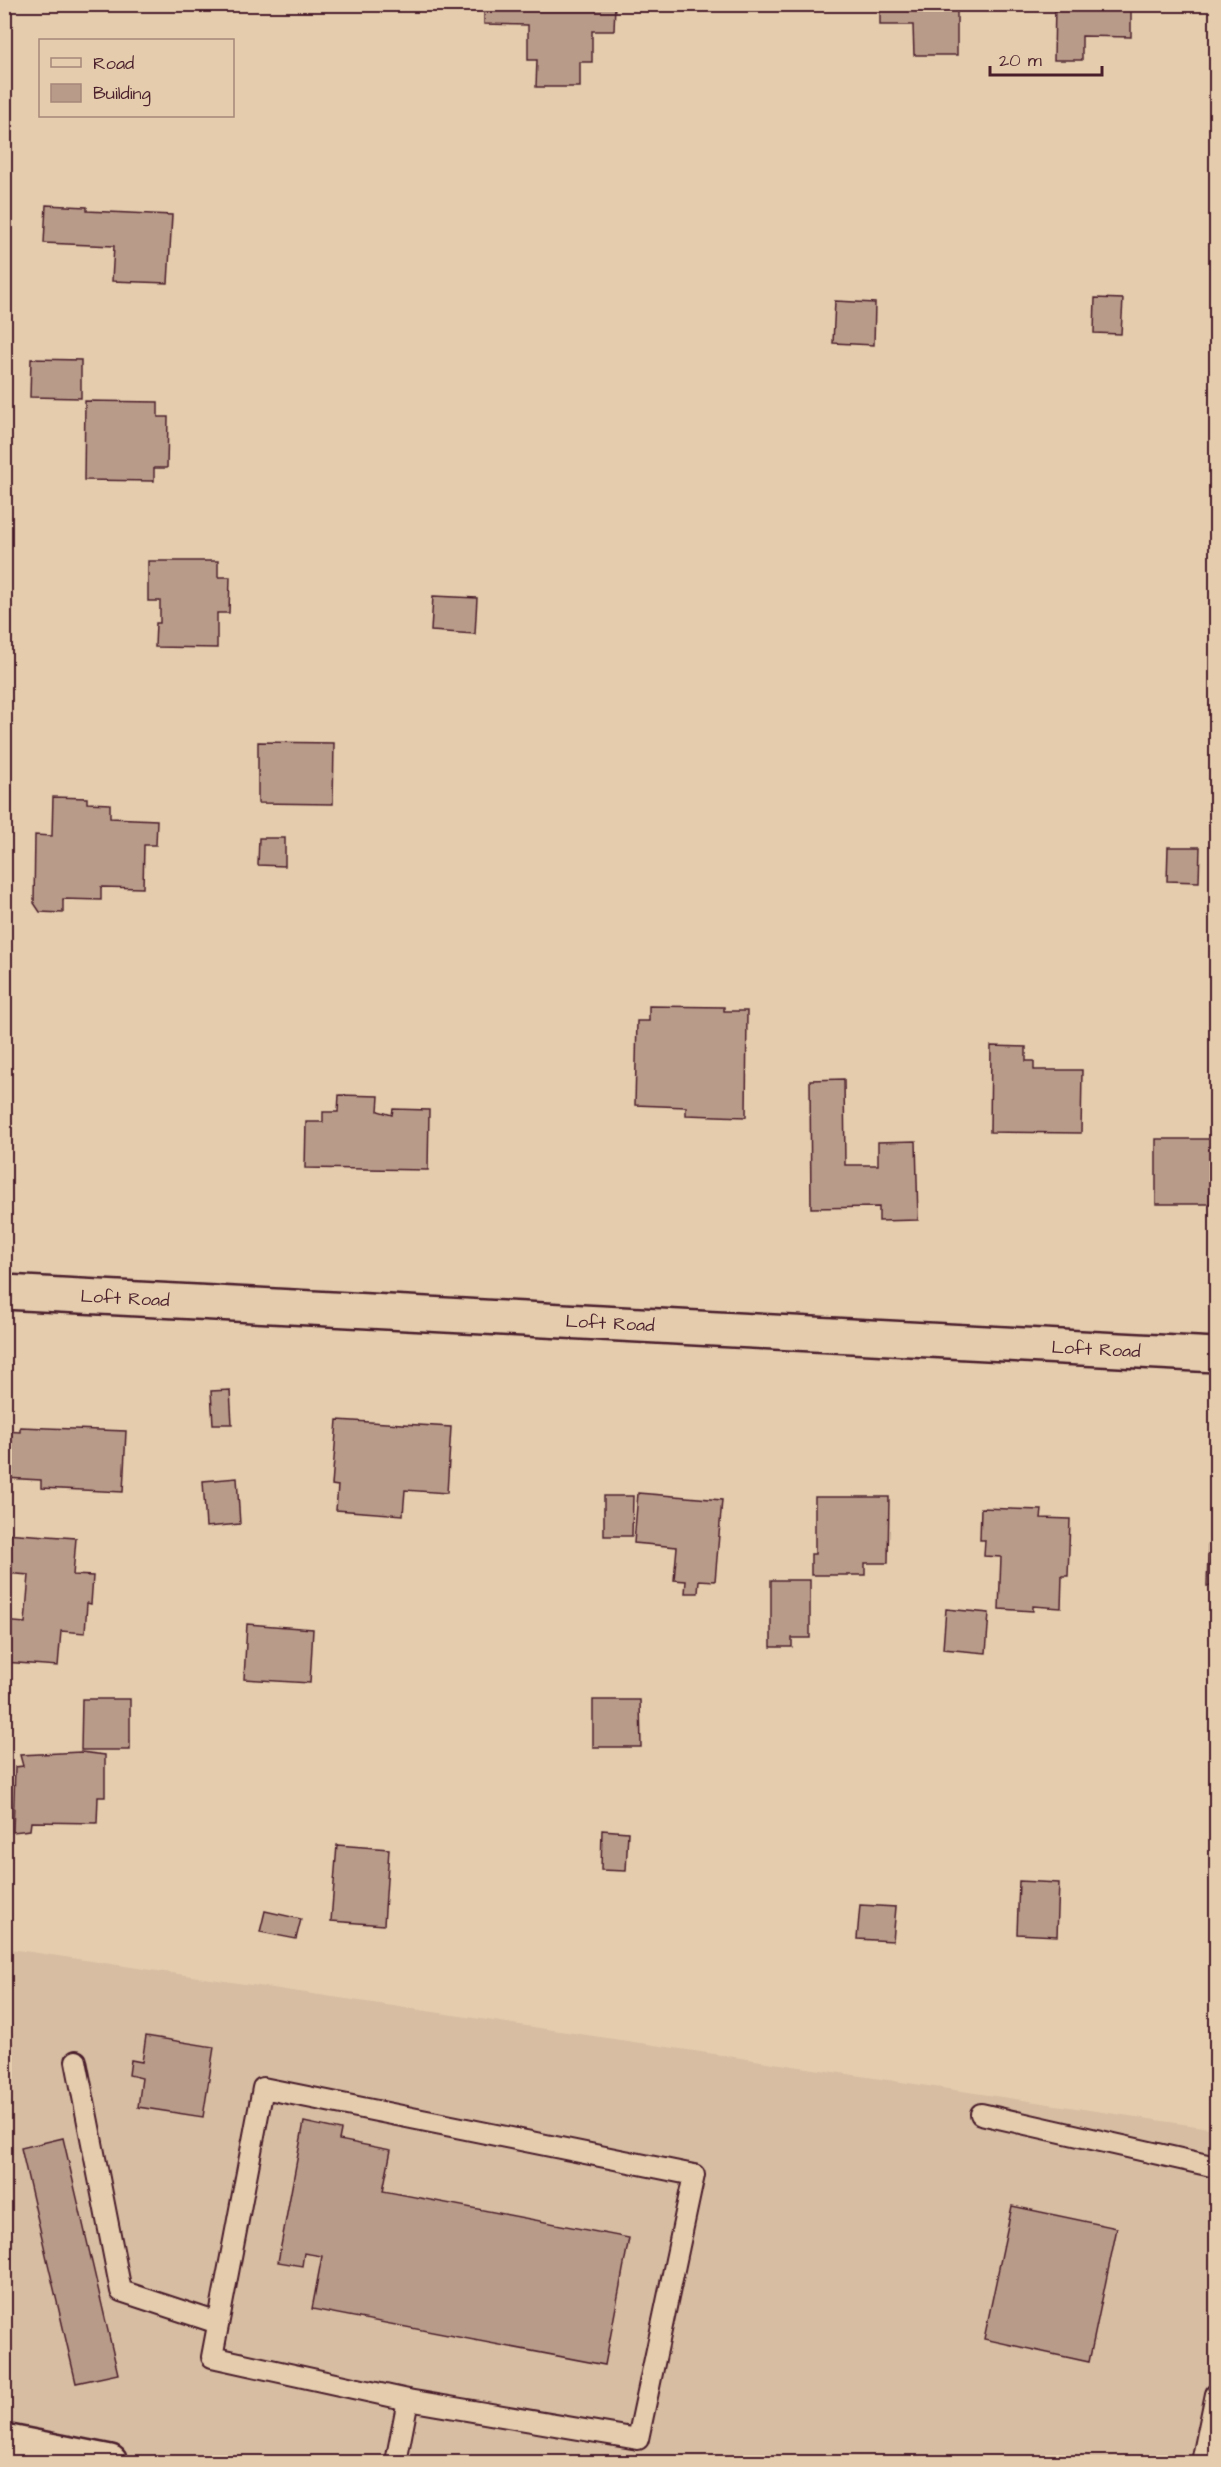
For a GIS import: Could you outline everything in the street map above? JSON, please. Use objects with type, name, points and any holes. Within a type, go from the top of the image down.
[{"type":"street","name":"Loft Road","points":[[4,1292],[1216,1355]]},
{"type":"street","points":[[4,2441],[110,2463]]},
{"type":"lane","points":[[76,2061],[121,2291],[218,2323]]},
{"type":"lane","points":[[263,2088],[694,2175],[639,2439],[408,2400],[212,2357],[263,2088]]},
{"type":"lane","points":[[981,2114],[1216,2167]]},
{"type":"lane","points":[[1208,2454],[1216,2394]]},
{"type":"lane","points":[[396,2463],[408,2400]]},
{"type":"shaded area","points":[[4,1948],[1216,2129],[1216,2462],[9,2462],[4,2443]]},
{"type":"building","points":[[294,4],[334,4],[334,7]]},
{"type":"building","points":[[484,4],[615,4],[614,31],[592,31],[592,62],[580,62],[580,87],[536,87],[537,60],[528,60],[528,25],[484,24]]},
{"type":"building","points":[[705,4],[789,4],[789,7],[705,6]]},
{"type":"building","points":[[880,4],[957,4],[957,55],[914,55],[913,25],[880,25]]},
{"type":"building","points":[[1055,4],[1131,4],[1131,37],[1082,36],[1082,60],[1054,60]]},
{"type":"building","points":[[46,205],[87,207],[87,211],[172,215],[168,283],[112,281],[114,246],[44,243]]},
{"type":"building","points":[[1095,298],[1123,299],[1121,334],[1094,333]]},
{"type":"building","points":[[835,301],[875,303],[874,345],[833,343]]},
{"type":"building","points":[[31,359],[81,360],[81,398],[30,397]]},
{"type":"building","points":[[85,401],[158,402],[158,417],[168,417],[167,468],[154,468],[154,481],[84,480]]},
{"type":"building","points":[[148,561],[218,561],[218,577],[230,577],[229,613],[217,613],[217,648],[155,647],[156,623],[160,623],[160,601],[148,601]]},
{"type":"building","points":[[433,596],[477,598],[475,634],[431,631]]},
{"type":"building","points":[[258,742],[334,743],[333,804],[258,803]]},
{"type":"building","points":[[53,797],[87,798],[87,803],[110,804],[110,818],[157,820],[156,845],[144,845],[143,888],[101,887],[101,900],[63,899],[63,913],[40,912],[34,903],[35,835],[52,836]]},
{"type":"building","points":[[259,838],[285,838],[285,866],[258,865]]},
{"type":"building","points":[[1168,847],[1200,847],[1199,882],[1167,881]]},
{"type":"building","points":[[649,1006],[724,1007],[724,1011],[747,1011],[746,1117],[686,1115],[686,1107],[635,1105],[637,1021],[649,1021]]},
{"type":"building","points":[[991,1046],[1026,1047],[1026,1061],[1034,1061],[1034,1070],[1082,1070],[1081,1133],[990,1132]]},
{"type":"building","points":[[844,1079],[845,1165],[878,1165],[878,1142],[916,1141],[918,1220],[879,1221],[879,1207],[811,1208],[810,1080]]},
{"type":"building","points":[[339,1095],[379,1096],[378,1111],[392,1115],[393,1109],[429,1110],[428,1170],[305,1168],[306,1122],[323,1122],[323,1112],[338,1112]]},
{"type":"building","points":[[1156,1139],[1216,1139],[1216,1204],[1156,1204]]},
{"type":"building","points":[[230,1390],[232,1424],[213,1424],[211,1391]]},
{"type":"building","points":[[337,1420],[451,1427],[447,1493],[405,1490],[403,1515],[336,1510],[338,1486],[332,1485]]},
{"type":"building","points":[[20,1427],[126,1431],[123,1492],[41,1488],[41,1480],[4,1478],[4,1431],[20,1432]]},
{"type":"building","points":[[237,1478],[240,1524],[206,1527],[203,1481]]},
{"type":"building","points":[[638,1493],[722,1500],[715,1581],[699,1580],[698,1593],[685,1593],[686,1581],[674,1580],[677,1547],[634,1543]]},
{"type":"building","points":[[604,1496],[633,1496],[632,1536],[604,1536]]},
{"type":"building","points":[[815,1497],[889,1497],[888,1563],[865,1563],[865,1575],[811,1575],[811,1554],[815,1554]]},
{"type":"building","points":[[981,1508],[1042,1510],[1041,1518],[1070,1519],[1068,1576],[1062,1576],[1061,1608],[1033,1606],[1033,1611],[999,1609],[1001,1557],[984,1556],[985,1540],[980,1540]]},
{"type":"building","points":[[1209,1525],[1216,1525],[1216,1587],[1207,1586]]},
{"type":"building","points":[[4,1533],[76,1538],[73,1575],[93,1576],[91,1604],[87,1603],[85,1633],[61,1631],[58,1666],[4,1662],[4,1621],[25,1623],[29,1575],[4,1573]]},
{"type":"building","points":[[771,1580],[810,1580],[810,1638],[792,1638],[792,1647],[771,1647]]},
{"type":"building","points":[[946,1609],[989,1613],[986,1653],[943,1649]]},
{"type":"building","points":[[247,1624],[313,1629],[310,1683],[244,1679]]},
{"type":"building","points":[[82,1699],[130,1699],[130,1750],[81,1750]]},
{"type":"building","points":[[593,1700],[640,1700],[641,1747],[593,1747]]},
{"type":"building","points":[[81,1752],[105,1755],[105,1797],[98,1797],[97,1823],[31,1822],[30,1830],[13,1832],[15,1767],[23,1766],[20,1755]]},
{"type":"building","points":[[602,1830],[628,1832],[626,1871],[601,1870]]},
{"type":"building","points":[[337,1845],[389,1849],[384,1925],[331,1921]]},
{"type":"building","points":[[1019,1881],[1059,1883],[1057,1936],[1017,1934]]},
{"type":"building","points":[[860,1905],[896,1907],[893,1941],[857,1939]]},
{"type":"building","points":[[265,1911],[301,1919],[296,1939],[260,1932]]},
{"type":"building","points":[[146,2036],[214,2047],[203,2117],[138,2107],[142,2078],[129,2075],[131,2060],[142,2062]]},
{"type":"building","points":[[304,2122],[341,2130],[339,2140],[391,2150],[383,2191],[629,2238],[605,2365],[312,2309],[322,2256],[304,2253],[302,2266],[278,2262]]},
{"type":"building","points":[[63,2138],[118,2374],[76,2383],[21,2148]]},
{"type":"building","points":[[1012,2206],[1117,2228],[1089,2362],[984,2339]]}]
